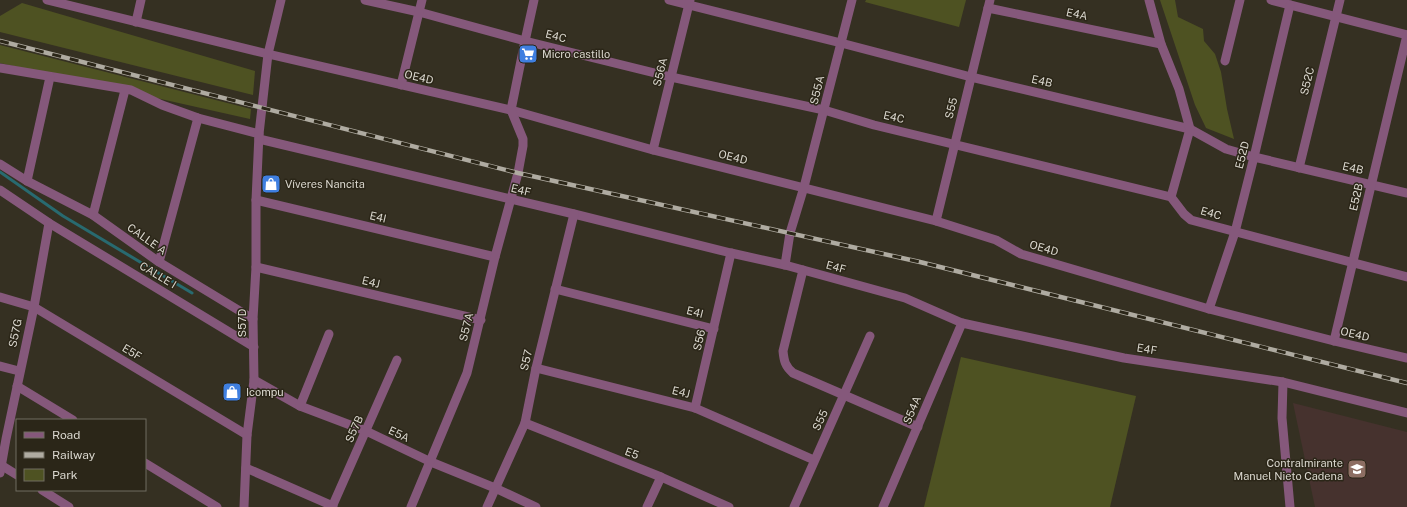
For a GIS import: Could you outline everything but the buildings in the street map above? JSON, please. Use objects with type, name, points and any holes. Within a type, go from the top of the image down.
[{"type":"street","name":"OE4D","points":[[47,0],[268,54],[511,110],[653,150],[936,221],[996,240],[1021,254],[1209,309],[1407,358]]},
{"type":"street","points":[[136,22],[140,0]]},
{"type":"street","name":"S57D","points":[[244,507],[247,435],[254,380],[253,319],[256,267],[256,200],[259,137],[268,54],[281,0]]},
{"type":"street","name":"E4C","points":[[365,0],[418,12],[524,41],[671,77],[824,110],[874,124],[1171,197],[1184,214],[1191,220],[1407,277]]},
{"type":"street","points":[[401,85],[422,0]]},
{"type":"street","points":[[511,110],[524,41],[534,0]]},
{"type":"street","name":"E4B","points":[[669,0],[689,2],[971,77],[1190,129],[1226,149],[1407,194]]},
{"type":"street","name":"S55A","points":[[786,265],[790,233],[804,187],[852,0]]},
{"type":"street","points":[[1149,0],[1161,44],[1179,90],[1190,129],[1171,197]]},
{"type":"street","points":[[1225,61],[1240,0]]},
{"type":"street","points":[[1271,0],[1407,35]]},
{"type":"street","name":"S52C","points":[[1299,168],[1340,0]]},
{"type":"street","name":"S56A","points":[[653,150],[689,2]]},
{"type":"street","name":"E4A","points":[[989,4],[1161,44]]},
{"type":"street","name":"S55","points":[[936,221],[989,4]]},
{"type":"street","name":"E52D","points":[[1209,309],[1235,232],[1290,5]]},
{"type":"street","name":"E52B","points":[[1334,341],[1407,35]]},
{"type":"street","name":"E4F","points":[[0,68],[131,90],[162,105],[259,137],[511,200],[786,265],[905,298],[962,323],[1124,358],[1283,382],[1407,413]]},
{"type":"street","points":[[27,181],[50,77]]},
{"type":"street","points":[[93,215],[126,90]]},
{"type":"street","name":"S57A","points":[[411,507],[467,373],[481,320],[495,257],[524,146],[523,139],[511,110]]},
{"type":"street","points":[[159,262],[198,118]]},
{"type":"street","name":"CALLE A","points":[[0,164],[27,181],[93,215],[159,262],[253,319]]},
{"type":"street","name":"CALLE I","points":[[0,190],[49,223],[254,347]]},
{"type":"street","name":"E4I","points":[[256,200],[495,257]]},
{"type":"street","name":"S57","points":[[487,507],[525,423],[536,368],[574,214]]},
{"type":"street","name":"S57G","points":[[1,469],[3,438],[17,386],[19,371],[34,307],[49,223]]},
{"type":"street","name":"S56","points":[[695,408],[731,253]]},
{"type":"street","name":"E4J","points":[[256,267],[481,320]]},
{"type":"street","points":[[804,270],[783,351],[786,366],[793,373],[918,427]]},
{"type":"street","name":"E4I","points":[[555,289],[714,329]]},
{"type":"street","name":"E5F","points":[[0,297],[34,307],[247,435]]},
{"type":"street","name":"S54A","points":[[883,507],[962,323]]},
{"type":"street","points":[[300,406],[330,334]]},
{"type":"street","name":"S55","points":[[794,507],[870,336]]},
{"type":"street","name":"S57B","points":[[333,506],[397,360]]},
{"type":"street","points":[[0,366],[19,371]]},
{"type":"street","name":"E4J","points":[[536,368],[695,408],[814,460]]},
{"type":"street","name":"E5A","points":[[254,380],[300,406],[366,432],[431,462],[495,488],[536,507]]},
{"type":"street","points":[[1283,382],[1282,418],[1290,507]]},
{"type":"street","points":[[17,386],[71,419]]},
{"type":"street","name":"E5","points":[[525,423],[661,477],[729,507]]},
{"type":"street","points":[[146,465],[217,507]]},
{"type":"street","points":[[246,468],[333,506]]},
{"type":"street","points":[[1,469],[16,475]]},
{"type":"street","points":[[647,507],[661,477]]},
{"type":"street","points":[[44,491],[69,507]]},
{"type":"shaded area","name":"Contralmirante Manuel Nieto Cadena","points":[[1293,403],[1407,432],[1407,507],[1315,507]]},
{"type":"green space","points":[[866,0],[966,0],[959,27],[865,2]]},
{"type":"green space","points":[[1160,0],[1175,0],[1178,17],[1203,29],[1204,41],[1215,54],[1221,72],[1234,139],[1206,128],[1195,105]]},
{"type":"green space","points":[[22,3],[255,71],[253,95],[0,32],[0,16]]},
{"type":"green space","points":[[0,45],[251,109],[250,119],[0,63]]},
{"type":"green space","points":[[961,357],[1136,396],[1110,507],[924,507]]},
{"type":"waterway","points":[[0,172],[63,216],[192,293]]},
{"type":"railway","points":[[0,41],[518,173],[920,262],[1407,383]]},
{"type":"place","name":"Micro castillo","points":[[528,54]]},
{"type":"place","name":"Víveres Nancita","points":[[271,184]]},
{"type":"place","name":"Icompu","points":[[232,392]]},
{"type":"place","name":"Contralmirante Manuel Nieto Cadena","points":[[1357,469]]}]
